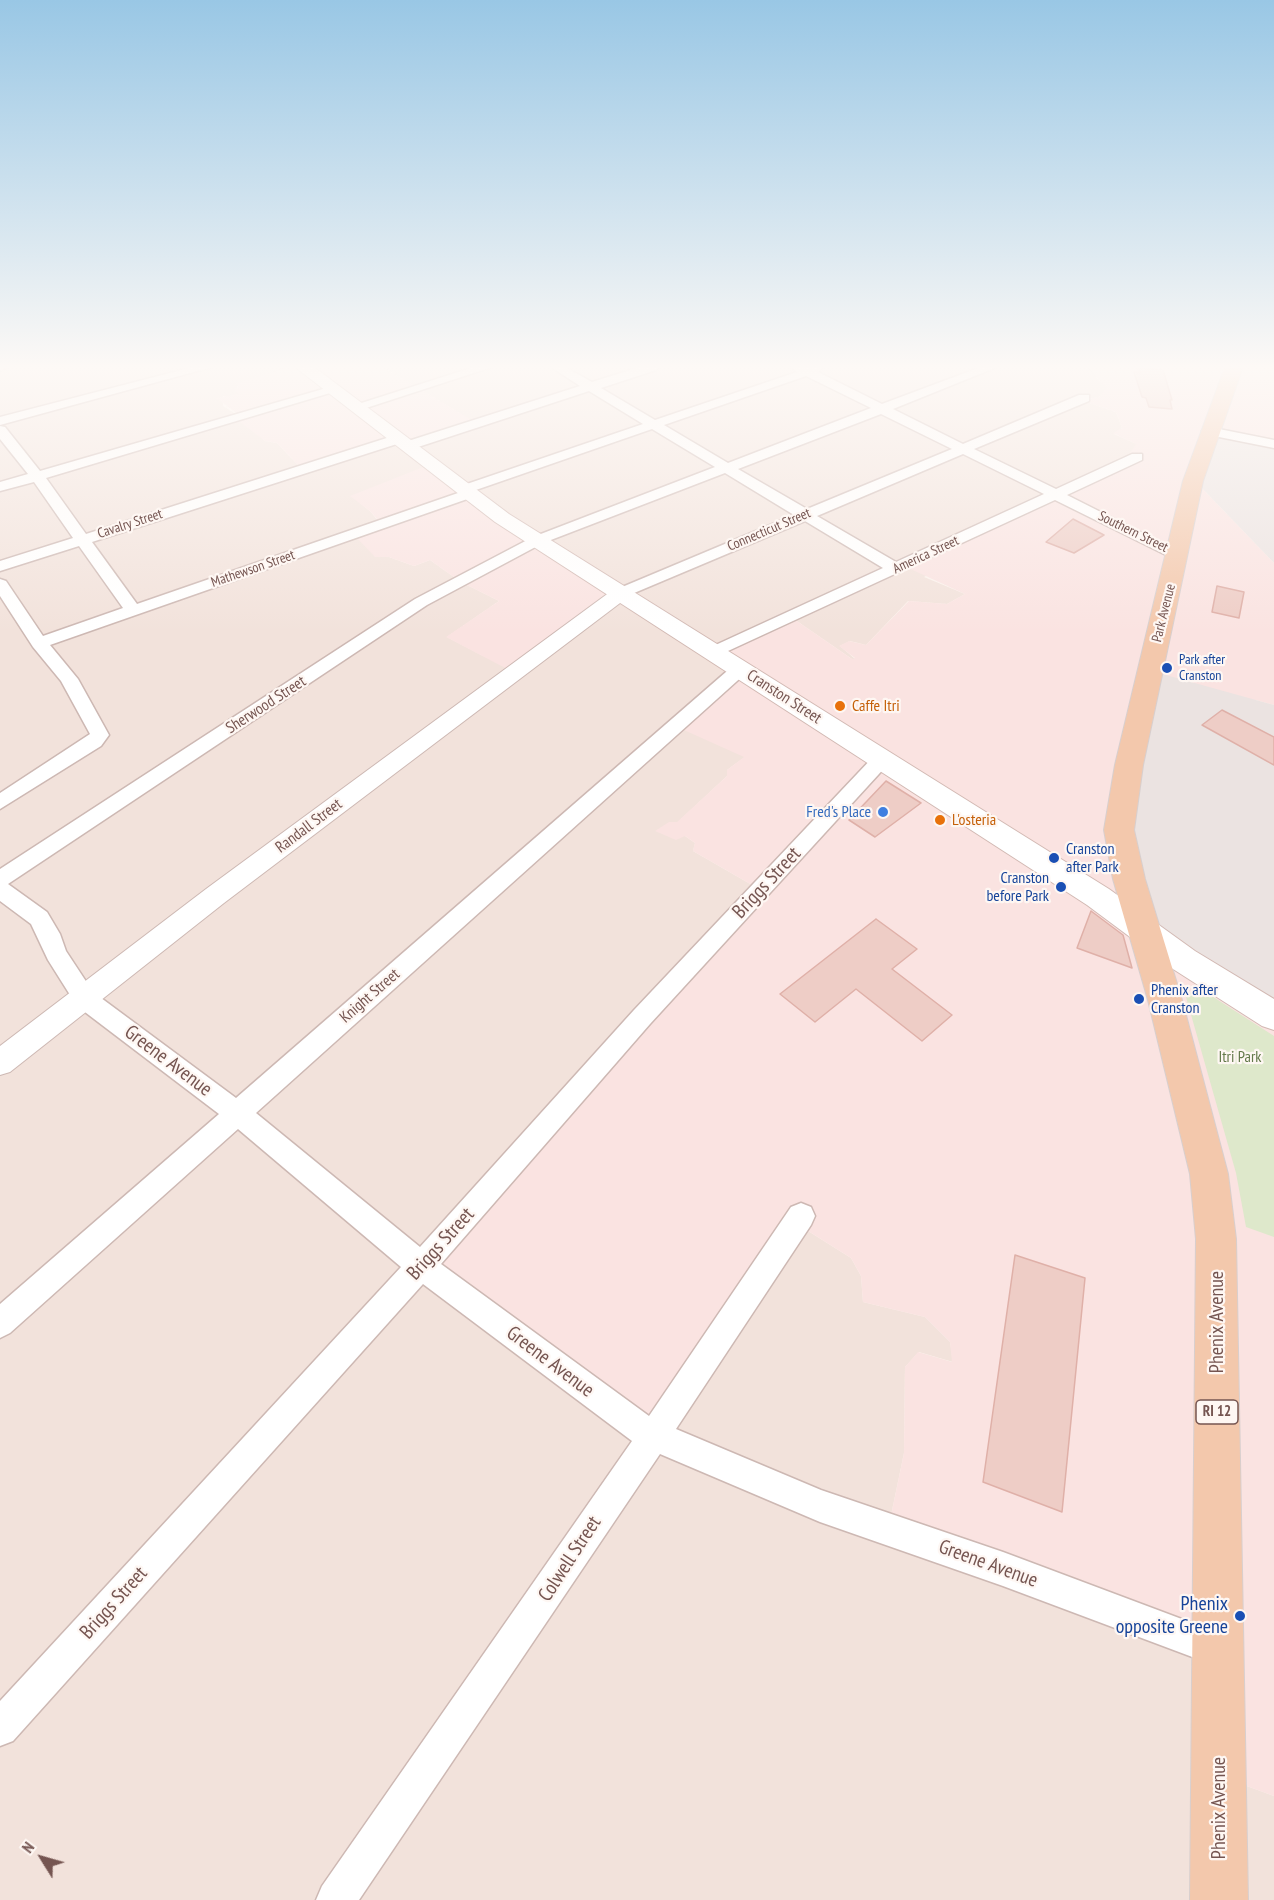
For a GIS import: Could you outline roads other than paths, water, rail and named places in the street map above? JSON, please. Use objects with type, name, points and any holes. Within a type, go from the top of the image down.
[{"type":"main road","name":"Cranston Street","points":[[420,456],[465,492],[538,540],[1098,897],[1147,933],[1274,1016]]},
{"type":"main road","name":"Park Avenue","points":[[1147,933],[1129,879],[1119,830],[1120,812],[1157,636],[1178,555],[1193,481],[1201,456]]},
{"type":"main road","name":"Phenix Avenue","points":[[1147,933],[1209,1174],[1216,1239],[1219,1900]]},
{"type":"street","points":[[21,456],[133,610]]},
{"type":"street","points":[[0,487],[108,456]]},
{"type":"street","name":"Cavalry Street","points":[[0,566],[358,456]]},
{"type":"street","name":"Mathewson Street","points":[[39,642],[569,456]]},
{"type":"street","points":[[704,456],[896,569]]},
{"type":"street","name":"Sherwood Street","points":[[0,879],[421,602],[538,540],[757,456]]},
{"type":"street","name":"Connecticut Street","points":[[621,593],[943,456]]},
{"type":"street","name":"Southern Street","points":[[976,456],[1178,555]]},
{"type":"street","name":"America Street","points":[[715,652],[1137,457]]},
{"type":"street","points":[[0,584],[39,642],[69,679],[100,735],[94,742],[0,802]]},
{"type":"street","name":"Randall Street","points":[[0,1063],[224,889],[621,593]]},
{"type":"street","name":"Knight Street","points":[[0,1323],[740,669]]},
{"type":"street","name":"Briggs Street","points":[[0,1728],[422,1266],[642,1017],[882,759]]},
{"type":"street","name":"Greene Avenue","points":[[0,890],[39,918],[49,934],[56,954],[85,999],[237,1113],[422,1266],[645,1432],[820,1506],[1003,1569],[1219,1650]]},
{"type":"street","name":"Colwell Street","points":[[336,1900],[548,1593],[801,1216]]},
{"type":"place","name":"Park after Cranston","points":[[1167,668]]},
{"type":"place","name":"Caffe Itri","points":[[840,706]]},
{"type":"place","name":"Fred's Place","points":[[883,812]]},
{"type":"place","name":"L'osteria","points":[[940,820]]},
{"type":"place","name":"Cranston after Park","points":[[1054,858]]},
{"type":"place","name":"Cranston before Park","points":[[1061,887]]},
{"type":"place","name":"Phenix after Cranston","points":[[1139,999]]},
{"type":"place","name":"Phenix opposite Greene","points":[[1240,1616]]},
{"type":"park label","name":"Itri Park","points":[[1240,1057]]}]
